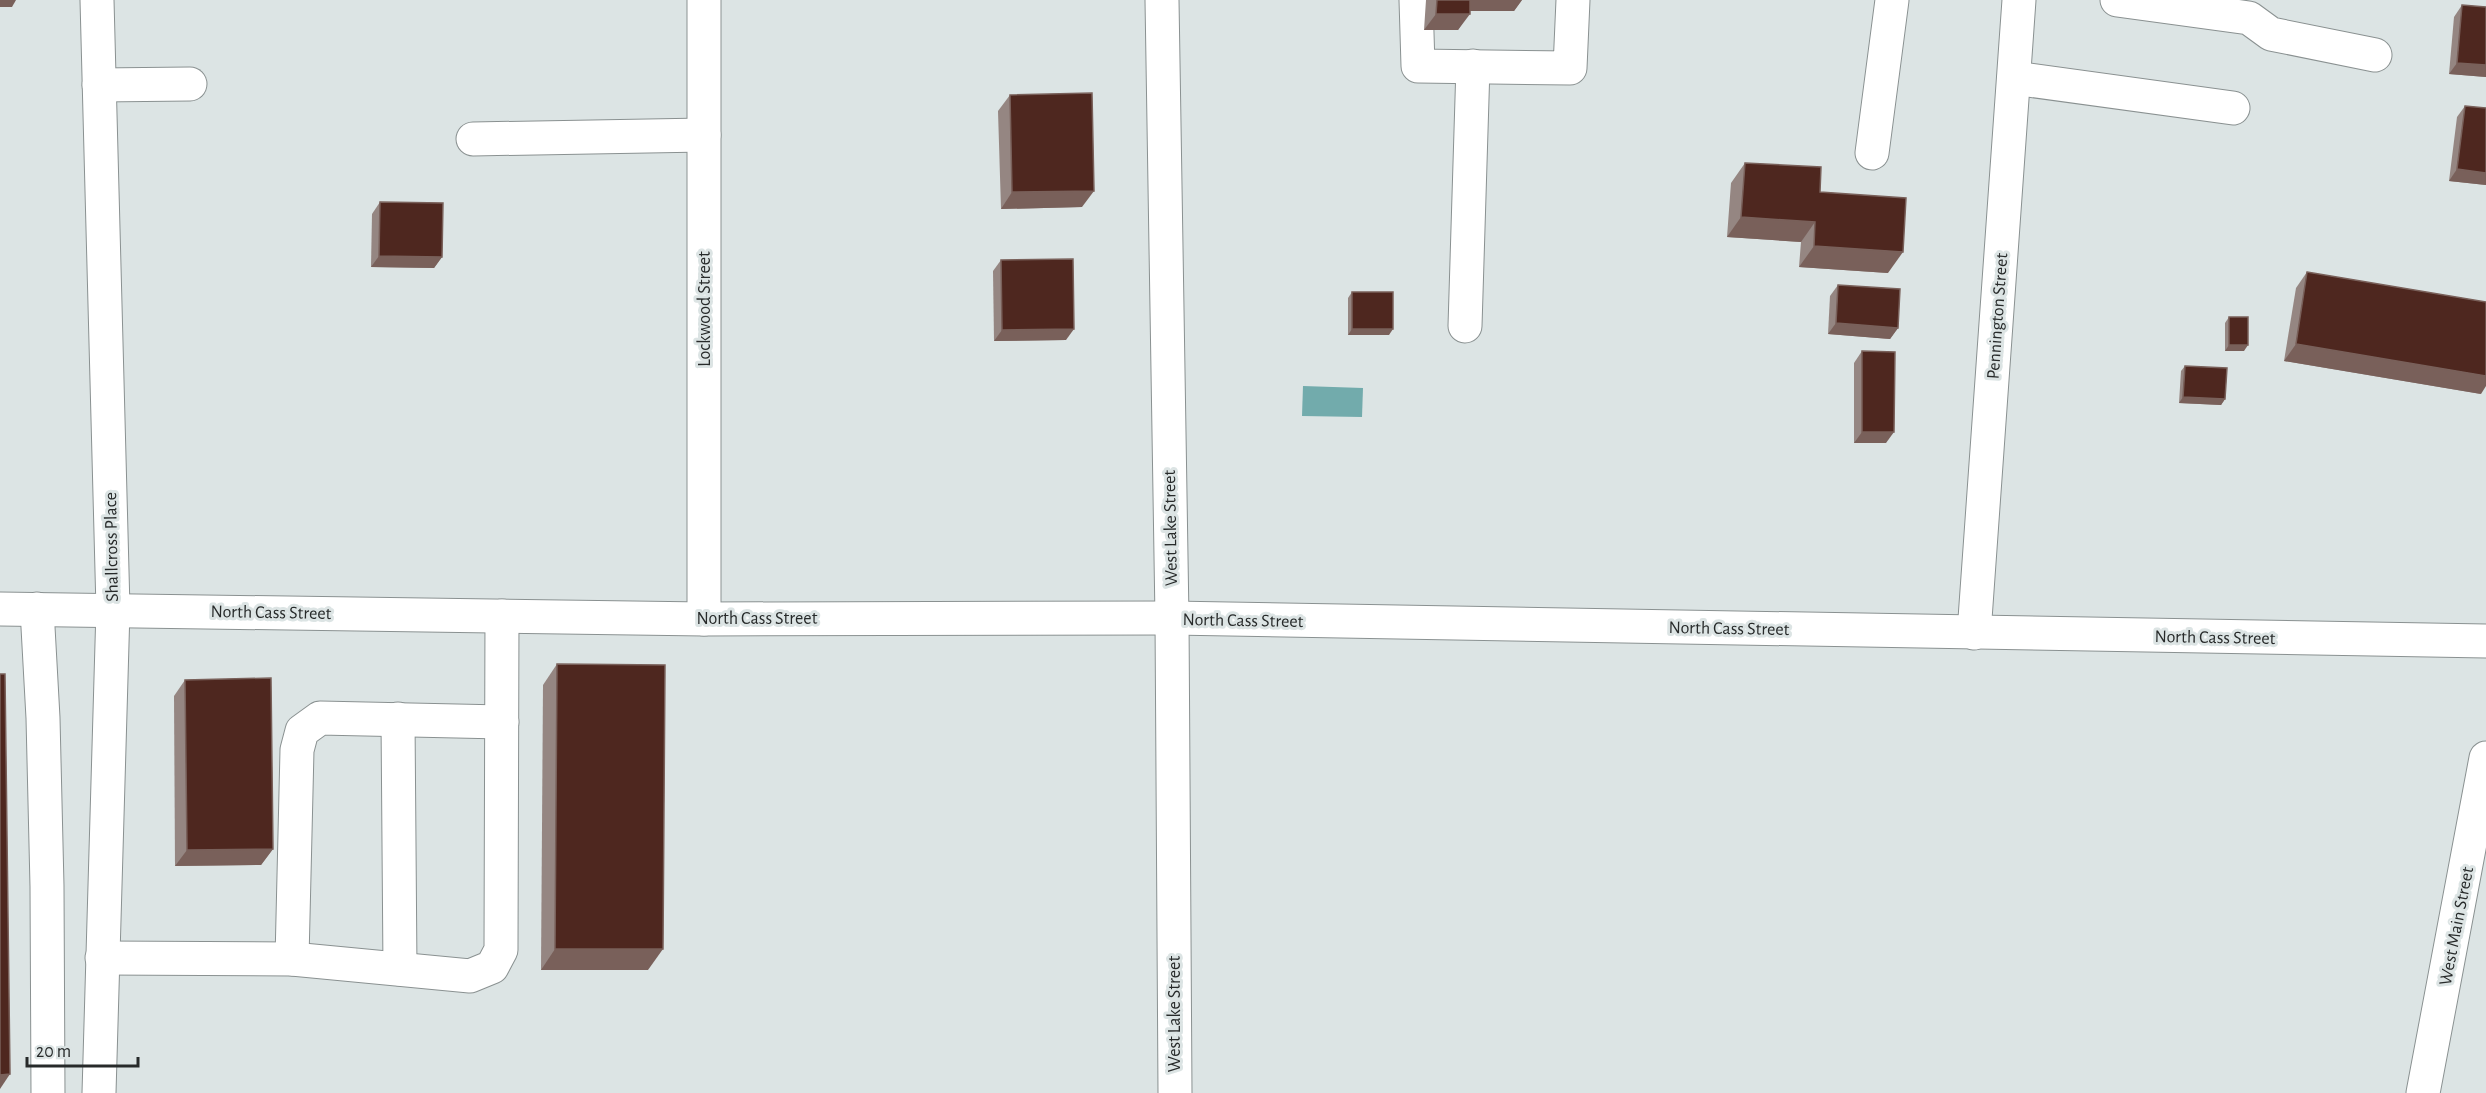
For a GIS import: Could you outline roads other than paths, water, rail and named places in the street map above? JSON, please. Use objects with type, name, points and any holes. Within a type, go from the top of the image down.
[{"type":"street","name":"Shallcross Place","points":[[97,0],[113,609],[99,1093]]},
{"type":"street","name":"Lockwood Street","points":[[704,0],[704,619]]},
{"type":"street","name":"West Lake Street","points":[[1162,0],[1172,618],[1174,1093]]},
{"type":"street","points":[[1416,0],[1418,66],[1570,68],[1573,0]]},
{"type":"street","points":[[1872,153],[1892,0]]},
{"type":"street","name":"Pennington Street","points":[[1974,633],[2019,0]]},
{"type":"street","points":[[2117,0],[2249,18],[2271,34],[2375,56]]},
{"type":"street","points":[[1466,326],[1473,66]]},
{"type":"street","points":[[2014,78],[2233,108]]},
{"type":"street","points":[[99,85],[190,84]]},
{"type":"street","points":[[473,139],[704,135]]},
{"type":"street","name":"North Cass Street","points":[[0,609],[704,619],[1172,618],[2486,641]]},
{"type":"street","points":[[37,609],[47,864],[48,1093]]},
{"type":"street","points":[[102,958],[292,959],[470,976],[492,967],[501,950],[502,616]]},
{"type":"street","points":[[292,959],[297,750],[302,731],[320,718],[502,722]]},
{"type":"street","points":[[398,719],[400,969]]},
{"type":"street","name":"West Main Street","points":[[2423,1093],[2486,758]]},
{"type":"water","points":[[1303,386],[1363,388],[1362,417],[1302,416]]}]
